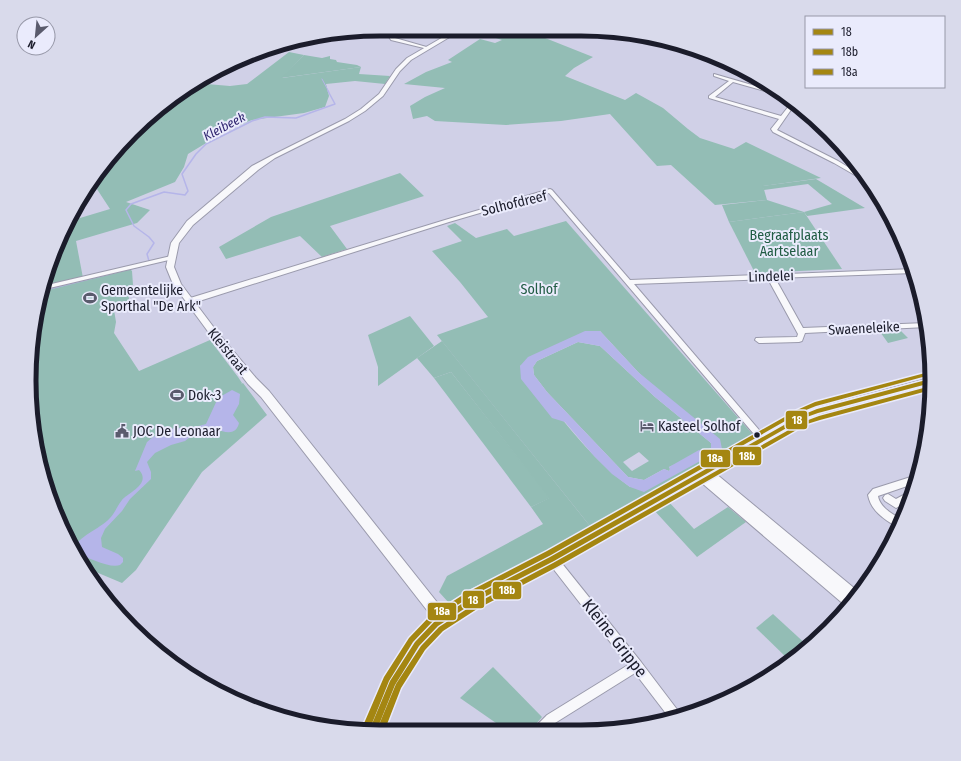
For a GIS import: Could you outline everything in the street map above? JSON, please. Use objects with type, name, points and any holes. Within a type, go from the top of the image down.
[{"type":"street","points":[[390,36],[393,39],[428,48]]},
{"type":"street","name":"Kleistraat","points":[[443,620],[259,387],[252,381],[211,330],[173,277],[170,267],[175,243],[184,230],[255,168],[273,157],[347,120],[363,110],[381,95],[404,64],[449,36]]},
{"type":"street","points":[[716,75],[766,90]]},
{"type":"street","points":[[734,80],[710,97],[783,121]]},
{"type":"street","points":[[791,107],[783,121],[774,129],[775,132],[856,173]]},
{"type":"street","name":"Solhofdreef","points":[[190,301],[447,221],[550,191],[762,438]]},
{"type":"street","points":[[49,286],[171,258]]},
{"type":"street","name":"Lindelei","points":[[628,282],[907,271]]},
{"type":"street","points":[[770,276],[801,331]]},
{"type":"street","name":"Swaeneleike","points":[[759,340],[799,338],[802,334],[801,331],[920,325]]},
{"type":"street","points":[[375,725],[392,683],[417,644],[436,624],[471,601],[552,559],[762,438],[802,417],[817,411],[925,382]]},
{"type":"street","points":[[703,473],[852,593]]},
{"type":"street","points":[[703,473],[846,600]]},
{"type":"street","points":[[895,520],[876,505],[873,500],[873,495],[876,492],[910,481]]},
{"type":"street","points":[[888,498],[896,504],[904,499]]},
{"type":"street","name":"Kleine Grippe","points":[[552,559],[672,712]]},
{"type":"street","points":[[546,725],[551,720],[636,666]]},
{"type":"green space","points":[[490,36],[540,36],[593,57],[574,68],[565,76],[625,100],[636,93],[663,108],[700,138],[734,149],[746,142],[821,178],[763,186],[767,200],[715,205],[671,165],[657,166],[610,114],[561,121],[506,125],[435,121],[427,116],[413,119],[410,106],[445,88],[404,84],[426,72],[452,62],[448,60],[480,39],[495,43],[502,40]]},
{"type":"green space","points":[[289,52],[304,55],[282,78],[361,67],[359,74],[390,76],[385,84],[355,81],[326,84],[329,96],[325,107],[304,113],[252,120],[226,131],[188,154],[184,167],[175,182],[126,202],[150,210],[137,223],[76,241],[83,278],[129,268],[132,271],[133,285],[127,287],[130,305],[114,310],[116,322],[114,333],[139,371],[210,340],[238,377],[242,383],[241,384],[243,383],[267,415],[202,472],[136,570],[122,583],[93,571],[82,553],[62,512],[48,470],[39,425],[36,380],[39,336],[48,291],[62,249],[76,219],[110,209],[96,187],[121,153],[153,121],[205,84],[230,86],[247,84]]},
{"type":"green space","points":[[304,55],[322,58],[330,56],[330,59],[336,60],[337,62],[361,67],[281,78]]},
{"type":"green space","points":[[400,173],[424,196],[330,226],[347,249],[322,257],[300,236],[226,259],[219,247],[271,217]]},
{"type":"green space","points":[[816,179],[865,208],[807,216],[804,212],[832,204],[808,184],[764,190],[762,186]]},
{"type":"green space","points":[[767,200],[804,212],[729,222],[722,205]]},
{"type":"green space","name":"Begraafplaats Aartselaar","points":[[804,212],[842,269],[755,273],[729,222]]},
{"type":"green space","name":"Solhof","points":[[566,221],[755,437],[590,526],[437,335],[488,317],[460,282],[432,251],[462,241],[447,226],[455,223],[476,238],[507,229],[514,236]],"holes":[[[600,331],[638,372],[722,449],[630,487],[585,446],[520,366]]]},
{"type":"green space","points":[[410,316],[434,346],[378,386],[378,367],[368,335]]},
{"type":"green space","points":[[898,328],[908,338],[888,343],[878,329]]},
{"type":"green space","points":[[442,341],[590,526],[546,551],[465,592],[449,603],[439,592],[447,576],[543,524],[531,507],[549,498],[451,372],[434,378],[417,358]]},
{"type":"green space","points":[[578,342],[600,346],[655,397],[711,443],[711,448],[669,467],[669,471],[664,469],[644,480],[628,477],[547,392],[534,375],[533,367],[537,361]],"holes":[[[639,452],[649,461],[632,471],[623,462]]]},
{"type":"green space","points":[[451,372],[550,498],[531,507],[434,378]]},
{"type":"green space","points":[[668,501],[694,529],[728,507],[746,522],[697,557],[653,509]]},
{"type":"green space","points":[[773,614],[804,643],[786,657],[756,628]]},
{"type":"green space","points":[[493,667],[542,717],[535,725],[499,725],[460,698]]},
{"type":"water","points":[[585,331],[600,331],[638,372],[720,439],[722,449],[644,492],[630,487],[612,474],[594,456],[565,422],[552,418],[521,379],[520,366],[528,357]],"holes":[[[578,342],[600,346],[655,397],[711,443],[711,448],[706,452],[699,450],[669,467],[669,471],[664,469],[644,480],[628,477],[547,392],[534,375],[533,367],[537,361]]]},
{"type":"water","points":[[232,390],[240,394],[239,404],[233,415],[239,423],[237,428],[233,431],[224,432],[204,426],[185,441],[171,445],[155,453],[147,462],[151,472],[151,479],[130,499],[122,511],[105,529],[101,538],[102,547],[118,554],[123,558],[123,562],[116,566],[84,557],[77,543],[79,541],[110,518],[122,500],[141,484],[143,480],[142,475],[139,470],[135,471],[147,442],[153,437],[167,430],[175,428],[192,428],[206,424],[218,398]]},
{"type":"waterway","name":"Kleibeek","points":[[322,79],[329,92]]},
{"type":"waterway","name":"Kleibeek","points":[[149,261],[147,254],[154,243],[149,237],[134,226],[126,210],[131,204],[164,192],[185,195],[188,191],[182,174],[196,154],[206,144],[252,121],[265,117],[296,118],[335,104],[328,91]]},
{"type":"waterway","name":"Kleibeek","points":[[49,289],[150,264]]},
{"type":"transit line","name":"18a","points":[[367,724],[386,679],[411,640],[432,618],[468,595],[549,553],[799,411],[815,404],[925,375]]},
{"type":"transit line","name":"18","points":[[375,725],[392,683],[417,644],[436,624],[471,601],[552,559],[802,417],[817,411],[925,383]]},
{"type":"transit line","name":"18b","points":[[383,725],[398,686],[423,648],[441,629],[475,607],[555,565],[805,423],[925,390]]},
{"type":"place","name":"Gemeentelijke Sporthal \"De Ark\"","points":[[90,298]]},
{"type":"place","name":"Dok~3","points":[[177,395]]},
{"type":"place","name":"Kasteel Solhof","points":[[647,426]]},
{"type":"place","name":"JOC De Leonaar","points":[[122,431]]}]
